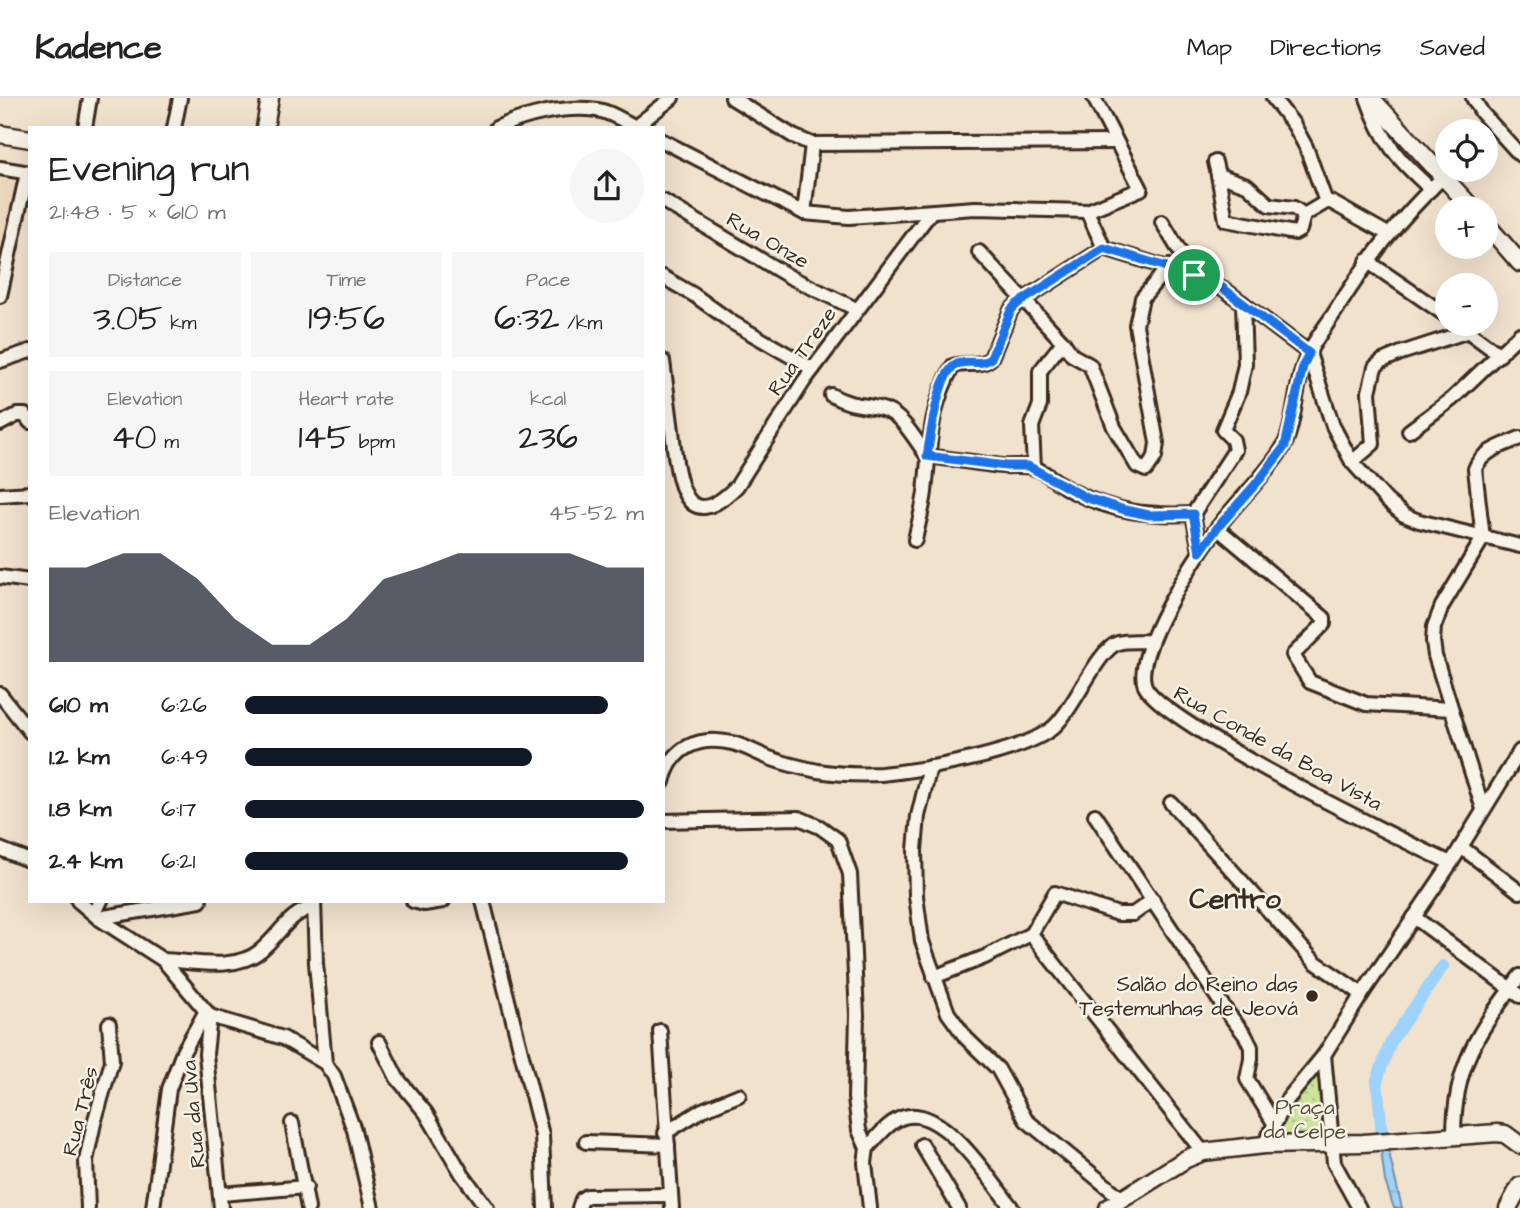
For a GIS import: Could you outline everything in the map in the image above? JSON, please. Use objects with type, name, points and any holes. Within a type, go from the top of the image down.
[{"type":"street","points":[[85,126],[90,98]]},
{"type":"street","points":[[174,126],[180,98]]},
{"type":"street","points":[[265,126],[270,98]]},
{"type":"street","points":[[638,126],[672,98]]},
{"type":"street","points":[[732,98],[793,136],[812,144],[1116,142]]},
{"type":"street","points":[[665,142],[804,214],[849,217],[975,208],[1087,211],[1141,189],[1094,98]]},
{"type":"street","points":[[1273,98],[1294,125],[1306,147],[1326,202]]},
{"type":"street","points":[[1369,98],[1435,167]]},
{"type":"street","points":[[1369,98],[1378,128],[1397,158],[1431,189]]},
{"type":"street","points":[[1473,98],[1482,113],[1520,155]]},
{"type":"street","points":[[502,126],[535,115],[579,109],[611,114],[632,126]]},
{"type":"street","points":[[0,134],[28,139]]},
{"type":"street","points":[[804,214],[812,144]]},
{"type":"street","points":[[0,168],[28,173],[0,296]]},
{"type":"street","points":[[1304,215],[1294,208],[1269,205],[1247,185],[1217,168],[1226,220],[1294,233],[1300,230],[1304,215],[1326,202],[1331,202],[1388,234]]},
{"type":"street","name":"Rua Conde da Boa Vista","points":[[1438,182],[1388,234],[1367,261],[1309,353],[1303,366],[1285,446],[1200,552],[1150,641],[1142,672],[1144,684],[1158,703],[1209,737],[1283,778],[1451,863]]},
{"type":"street","points":[[1449,182],[1462,196]]},
{"type":"street","name":"Rua Onze","points":[[665,202],[790,277],[856,309]]},
{"type":"street","points":[[1087,211],[1104,248]]},
{"type":"street","name":"Rua Treze","points":[[665,377],[678,478],[688,500],[697,506],[712,507],[724,500],[737,486],[764,440],[813,369],[931,212]]},
{"type":"street","points":[[1162,222],[1194,275]]},
{"type":"street","points":[[1498,238],[1520,263]]},
{"type":"street","points":[[915,540],[925,494],[927,456],[939,394],[953,366],[960,363],[980,364],[991,358],[1011,310],[1023,299],[1104,248],[1169,266],[1224,289],[1309,353],[1333,426],[1352,461],[1387,501],[1404,515],[1520,547]]},
{"type":"street","points":[[979,252],[1072,355],[1090,365],[1114,427],[1137,466],[1146,470],[1155,457],[1157,443],[1136,325],[1142,298],[1169,266]]},
{"type":"street","points":[[1367,261],[1435,308]]},
{"type":"street","points":[[665,278],[733,323],[813,369]]},
{"type":"street","points":[[1200,552],[1193,514],[1235,450],[1233,440],[1223,430],[1239,392],[1245,364],[1243,303]]},
{"type":"street","points":[[1409,432],[1452,399],[1520,334]]},
{"type":"street","points":[[1352,461],[1373,444],[1369,392],[1376,368],[1382,361],[1443,336]]},
{"type":"street","points":[[1476,336],[1500,355]]},
{"type":"street","points":[[1034,468],[1032,426],[1040,405],[1040,371],[1063,342]]},
{"type":"street","points":[[0,361],[28,352]]},
{"type":"street","points":[[831,395],[847,404],[891,413],[927,456],[1034,468],[1068,489],[1112,506],[1149,515],[1193,514]]},
{"type":"street","points":[[0,425],[17,415],[25,415],[28,419]]},
{"type":"street","points":[[1483,809],[1435,656],[1434,627],[1442,606],[1483,538],[1475,469],[1478,460],[1520,438]]},
{"type":"street","points":[[0,495],[28,493]]},
{"type":"street","points":[[1217,528],[1324,618],[1324,624],[1293,655],[1310,682],[1366,704],[1451,709]]},
{"type":"street","points":[[0,578],[28,581]]},
{"type":"street","points":[[665,776],[670,760],[681,750],[713,741],[732,743],[773,759],[820,771],[880,774],[930,767],[1031,741],[1064,717],[1085,682],[1110,649],[1119,643],[1150,641]]},
{"type":"street","points":[[0,694],[28,729]]},
{"type":"street","points":[[1264,1145],[1287,1100],[1324,1055],[1461,848],[1520,751]]},
{"type":"street","points":[[930,767],[918,816],[915,887],[922,941],[948,1013],[965,1038],[998,1069],[1026,1120],[1115,1203],[1203,1152],[1264,1145],[1333,1144],[1497,1133],[1505,1134],[1520,1144]]},
{"type":"street","points":[[1171,803],[1315,962],[1362,994]]},
{"type":"street","points":[[1096,815],[1245,1035],[1252,1054],[1247,1079],[1274,1124]]},
{"type":"street","points":[[665,821],[799,818],[820,827],[838,840],[850,874],[858,1014],[855,1098],[859,1130],[867,1148],[865,1163],[870,1208]]},
{"type":"street","points":[[1461,848],[1520,892]]},
{"type":"street","points":[[0,849],[28,860]]},
{"type":"street","points":[[934,977],[985,957],[1031,934],[1055,893],[1118,915],[1133,914],[1153,900]]},
{"type":"street","points":[[80,903],[163,960],[208,1014],[283,1038],[325,1063],[334,1076],[354,1130],[372,1208]]},
{"type":"street","points":[[95,915],[100,903]]},
{"type":"street","points":[[95,915],[185,903]]},
{"type":"street","points":[[484,903],[542,1135],[545,1208]]},
{"type":"street","points":[[163,960],[220,963],[249,958],[259,952],[291,917],[314,904],[325,1063]]},
{"type":"street","points":[[1414,917],[1515,993]]},
{"type":"street","points":[[1031,934],[1203,1152]]},
{"type":"street","points":[[1454,1135],[1454,1100],[1465,1062],[1472,1046],[1515,993],[1520,976]]},
{"type":"street","points":[[153,1208],[169,1088],[183,1052],[208,1014]]},
{"type":"street","name":"Rua da Uva","points":[[208,1014],[206,1054],[221,1208]]},
{"type":"street","name":"Rua Três","points":[[88,1208],[86,1161],[112,1062],[109,1024]]},
{"type":"street","points":[[579,1208],[582,1199],[587,1196],[671,1201],[666,1091],[660,1031]]},
{"type":"street","points":[[379,1042],[397,1078],[426,1114],[462,1174],[487,1208]]},
{"type":"street","points":[[1324,1055],[1337,1173],[1359,1208]]},
{"type":"street","points":[[586,1142],[667,1139],[702,1110],[739,1095]]},
{"type":"street","points":[[867,1148],[888,1126],[901,1118],[912,1115],[935,1121],[966,1151],[1012,1208]]},
{"type":"street","points":[[292,1123],[309,1208]]},
{"type":"street","points":[[922,1144],[959,1208]]},
{"type":"street","points":[[1507,1208],[1520,1186]]},
{"type":"street","points":[[220,1194],[306,1187]]},
{"type":"shaded area","points":[[0,179],[20,183],[0,251]]},
{"type":"green space","name":"Praça da Celpe","points":[[1324,1055],[1333,1144],[1264,1145],[1285,1103]]},
{"type":"water","points":[[1388,1149],[1402,1208],[1394,1208],[1385,1181],[1381,1150]]},
{"type":"waterway","points":[[1382,1134],[1377,1080],[1391,1041],[1443,966]]},
{"type":"place","name":"Salão do Reino das Testemunhas de Jeová","points":[[1312,996]]},
{"type":"district","name":"Centro","points":[[1235,898]]},
{"type":"route","points":[[1104,248],[1194,275],[1224,289],[1309,353],[1303,366],[1285,446],[1200,552],[1193,514],[1149,515],[1125,510],[1087,498],[1028,466],[1006,466],[927,456],[939,394],[953,366],[960,363],[980,364],[991,358],[1011,310],[1028,295],[1055,281],[1104,248]]}]
